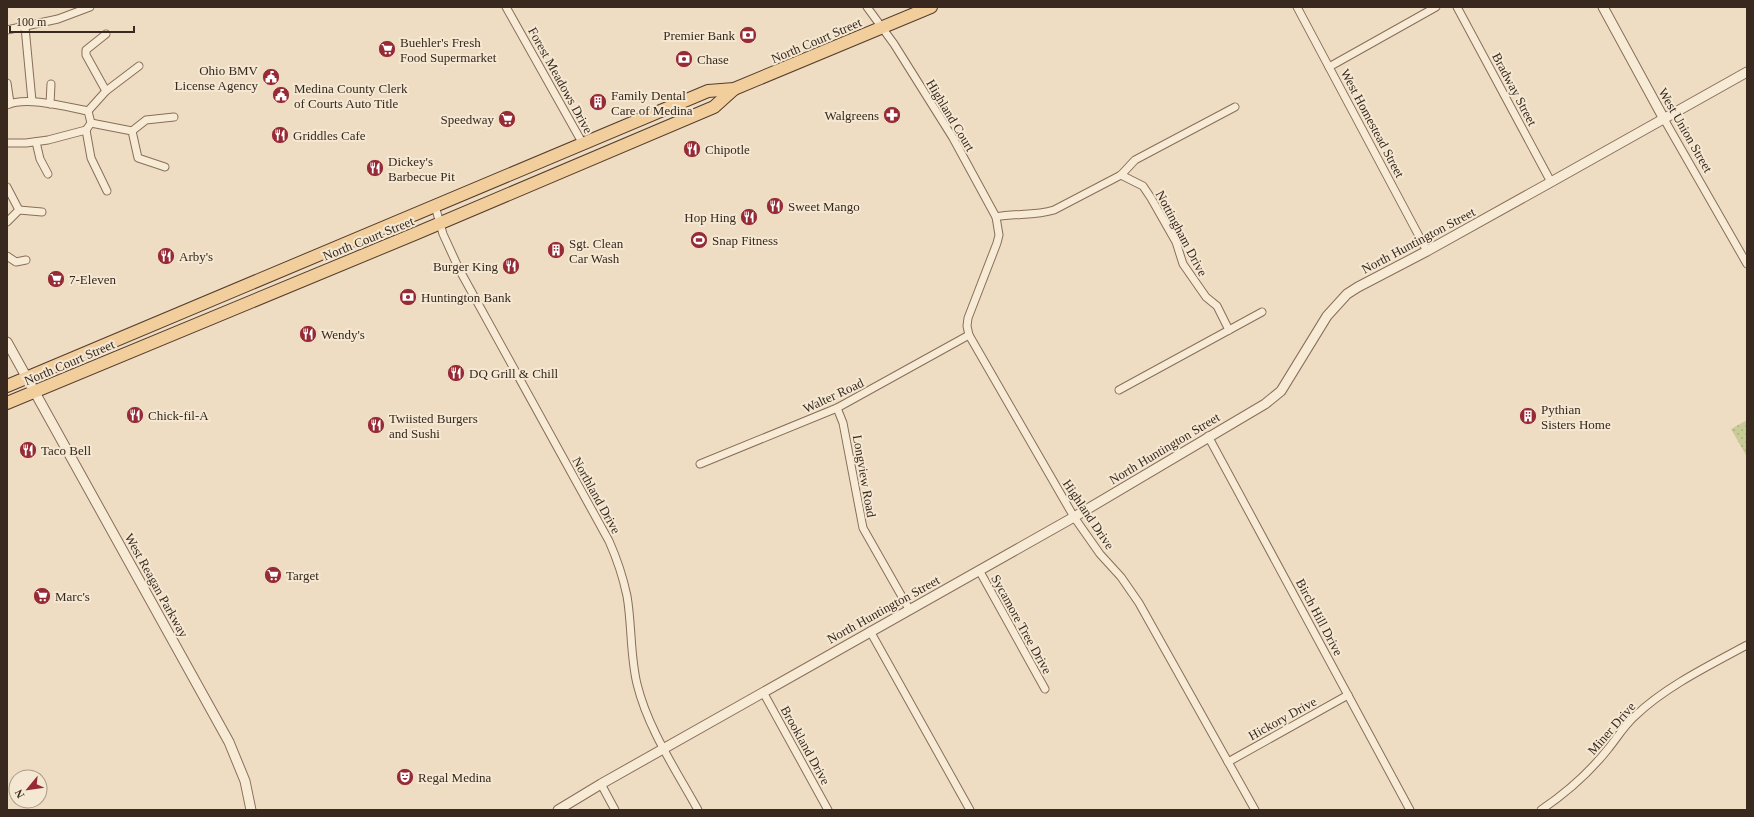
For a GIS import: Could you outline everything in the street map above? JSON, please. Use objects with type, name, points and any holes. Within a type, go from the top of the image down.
[{"type":"main road","name":"North Court Street","points":[[7,386],[708,91],[734,89],[931,7]]},
{"type":"main road","name":"North Court Street","points":[[7,403],[714,107],[734,89]]},
{"type":"street","points":[[7,30],[58,19],[90,7]]},
{"type":"street","name":"Forest Meadows Drive","points":[[506,7],[583,144]]},
{"type":"street","name":"Highland Court","points":[[867,7],[894,44],[953,138],[996,217]]},
{"type":"street","name":"West Homestead Street","points":[[1297,7],[1427,251]]},
{"type":"street","points":[[1329,67],[1436,7]]},
{"type":"street","name":"Bradway Street","points":[[1457,7],[1551,182]]},
{"type":"street","name":"West Union Street","points":[[1603,7],[1664,119],[1747,264]]},
{"type":"street","points":[[25,27],[32,101]]},
{"type":"street","points":[[106,34],[86,50],[86,55],[106,91]]},
{"type":"street","points":[[88,111],[106,91],[139,66]]},
{"type":"street","name":"North Huntington Street","points":[[558,810],[870,631],[1074,517],[1208,436],[1265,404],[1281,391],[1327,316],[1347,294],[1358,286],[1427,251],[1747,72]]},
{"type":"street","points":[[7,83],[9,104],[32,101],[88,111]]},
{"type":"street","points":[[50,104],[51,84]]},
{"type":"street","points":[[996,217],[1045,213],[1054,210],[1121,175],[1135,160],[1235,106]]},
{"type":"street","points":[[7,143],[36,142],[86,130],[91,123],[88,111]]},
{"type":"street","points":[[91,123],[132,131],[146,120],[174,117]]},
{"type":"street","points":[[86,130],[91,158],[107,191]]},
{"type":"street","points":[[132,131],[138,158],[165,167]]},
{"type":"street","points":[[36,142],[40,159],[48,174]]},
{"type":"street","name":"Nottingham Drive","points":[[1121,175],[1143,186],[1152,198],[1176,242],[1183,264],[1206,297],[1217,306],[1229,330]]},
{"type":"street","points":[[7,187],[19,210]]},
{"type":"street","name":"Northland Drive","points":[[435,206],[443,234],[462,275],[609,541],[617,560],[627,596],[630,644],[638,686],[645,710],[698,810]]},
{"type":"street","points":[[7,222],[19,210],[42,212]]},
{"type":"street","name":"Highland Drive","points":[[996,217],[999,235],[968,318],[967,326],[969,335],[1074,517],[1096,548],[1134,594],[1255,810]]},
{"type":"street","points":[[7,256],[16,262],[26,260]]},
{"type":"street","points":[[1119,390],[1262,312]]},
{"type":"street","name":"Walter Road","points":[[700,464],[837,408],[969,335]]},
{"type":"street","name":"West Reagan Parkway","points":[[7,342],[229,742],[245,781],[251,810]]},
{"type":"street","name":"Longview Road","points":[[837,408],[843,422],[863,528],[909,609]]},
{"type":"street","name":"Birch Hill Drive","points":[[1208,436],[1410,810]]},
{"type":"street","name":"Sycamore Tree Drive","points":[[979,570],[1045,689]]},
{"type":"street","points":[[870,631],[970,810]]},
{"type":"street","name":"Miner Drive","points":[[1541,810],[1576,783],[1593,767],[1622,730],[1648,704],[1680,682],[1747,645]]},
{"type":"street","name":"Brookland Drive","points":[[763,692],[828,810]]},
{"type":"street","name":"Hickory Drive","points":[[1228,762],[1348,695]]},
{"type":"street","points":[[601,784],[615,810]]},
{"type":"green space","points":[[1747,420],[1747,457],[1731,429]]},
{"type":"place","name":"Premier Bank","points":[[748,35]]},
{"type":"place","name":"Buehler's Fresh Food Supermarket","points":[[387,49]]},
{"type":"place","name":"Chase","points":[[684,59]]},
{"type":"place","name":"Ohio BMV License Agency","points":[[271,77]]},
{"type":"place","name":"Medina County Clerk of Courts Auto Title","points":[[281,95]]},
{"type":"place","name":"Family Dental Care of Medina","points":[[598,102]]},
{"type":"place","name":"Walgreens","points":[[892,115]]},
{"type":"place","name":"Speedway","points":[[507,119]]},
{"type":"place","name":"Griddles Cafe","points":[[280,135]]},
{"type":"place","name":"Chipotle","points":[[692,149]]},
{"type":"place","name":"Dickey's Barbecue Pit","points":[[375,168]]},
{"type":"place","name":"Sweet Mango","points":[[775,206]]},
{"type":"place","name":"Hop Hing","points":[[749,217]]},
{"type":"place","name":"Snap Fitness","points":[[699,240]]},
{"type":"place","name":"Sgt. Clean Car Wash","points":[[556,250]]},
{"type":"place","name":"Arby's","points":[[166,256]]},
{"type":"place","name":"Burger King","points":[[511,266]]},
{"type":"place","name":"7-Eleven","points":[[56,279]]},
{"type":"place","name":"Huntington Bank","points":[[408,297]]},
{"type":"place","name":"Wendy's","points":[[308,334]]},
{"type":"place","name":"DQ Grill & Chill","points":[[456,373]]},
{"type":"place","name":"Chick-fil-A","points":[[135,415]]},
{"type":"place","name":"Pythian Sisters Home","points":[[1528,416]]},
{"type":"place","name":"Twiisted Burgers and Sushi","points":[[376,425]]},
{"type":"place","name":"Taco Bell","points":[[28,450]]},
{"type":"place","name":"Target","points":[[273,575]]},
{"type":"place","name":"Marc's","points":[[42,596]]},
{"type":"place","name":"Regal Medina","points":[[405,777]]}]
